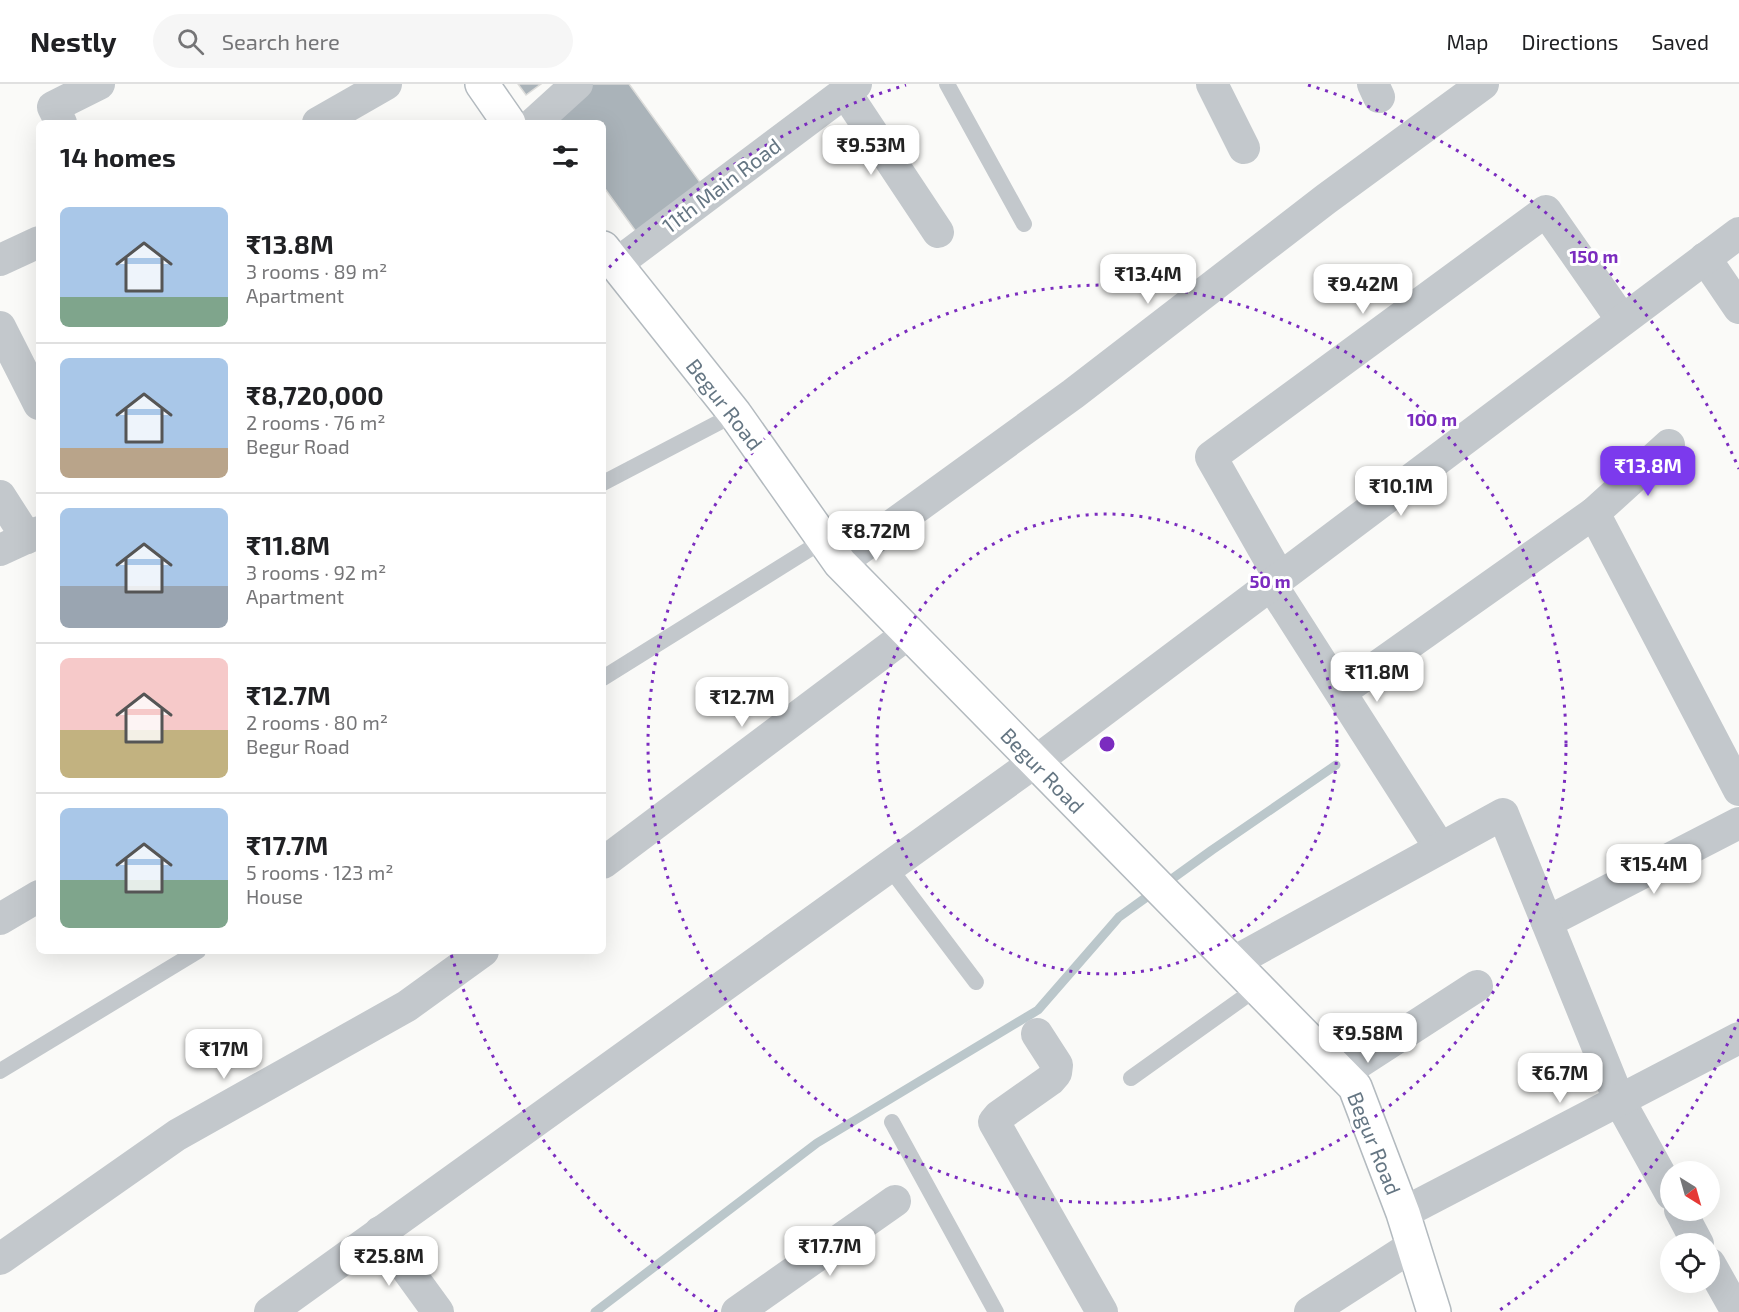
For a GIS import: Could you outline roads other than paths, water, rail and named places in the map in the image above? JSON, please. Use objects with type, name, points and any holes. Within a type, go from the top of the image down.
[{"type":"main road","points":[[482,84],[507,120]]},
{"type":"main road","name":"Begur Road","points":[[606,254],[735,414],[832,551],[909,633],[1355,1087],[1403,1213],[1434,1312]]},
{"type":"street","points":[[60,120],[53,107],[99,84]]},
{"type":"street","points":[[323,120],[386,84]]},
{"type":"street","points":[[537,120],[578,84]]},
{"type":"street","points":[[1212,84],[1244,148]]},
{"type":"street","points":[[832,551],[1073,394],[1326,199],[1483,84]]},
{"type":"street","points":[[850,88],[938,232]]},
{"type":"street","name":"11th Main Road","points":[[606,254],[850,88]]},
{"type":"street","points":[[1440,848],[1341,692],[1275,581],[1211,457],[1546,211],[1622,320]]},
{"type":"street","points":[[270,1312],[1035,762],[1739,233]]},
{"type":"street","points":[[0,260],[36,243]]},
{"type":"street","points":[[1705,258],[1739,308]]},
{"type":"street","points":[[0,327],[36,398]]},
{"type":"street","points":[[1341,692],[1594,513],[1669,445]]},
{"type":"street","points":[[0,496],[22,540]]},
{"type":"street","points":[[1594,513],[1739,790]]},
{"type":"street","points":[[606,861],[909,633]]},
{"type":"street","points":[[1232,963],[1503,814],[1619,1100],[1660,1174]]},
{"type":"street","points":[[1547,922],[1739,824]]},
{"type":"street","points":[[0,919],[36,898]]},
{"type":"street","points":[[0,1259],[177,1135],[407,1006],[479,954]]},
{"type":"street","points":[[1341,1074],[1477,986]]},
{"type":"street","points":[[1037,1034],[1057,1065],[1056,1073],[994,1122],[1102,1312]]},
{"type":"street","points":[[1403,1213],[1739,1038]]},
{"type":"street","points":[[737,1312],[895,1201]]},
{"type":"street","points":[[380,1232],[438,1312]]},
{"type":"street","points":[[1310,1312],[1414,1245]]},
{"type":"street","points":[[1720,1282],[1737,1312]]},
{"type":"lane","points":[[947,84],[1024,224]]},
{"type":"lane","points":[[606,481],[735,414]]},
{"type":"lane","points":[[606,676],[832,551]]},
{"type":"lane","points":[[889,867],[976,982]]},
{"type":"lane","points":[[0,1071],[193,954]]},
{"type":"lane","points":[[1131,1078],[1257,988]]},
{"type":"lane","points":[[892,1122],[996,1312]]},
{"type":"waterway","points":[[595,1312],[817,1143],[1038,1010],[1119,917],[1336,765]]}]
